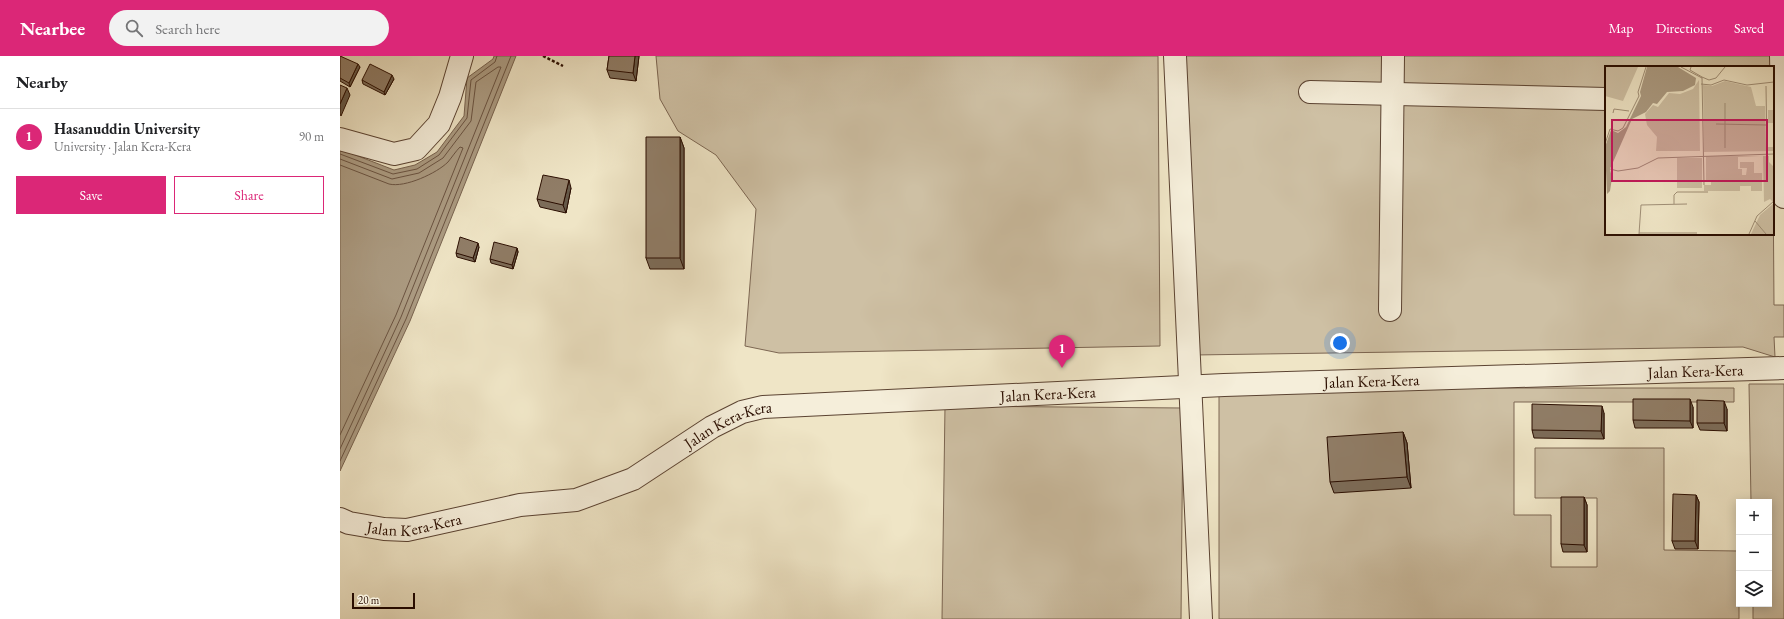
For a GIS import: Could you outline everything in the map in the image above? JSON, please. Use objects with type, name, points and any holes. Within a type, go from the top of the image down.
[{"type":"street","points":[[340,139],[394,154],[416,149],[439,124],[450,97],[462,56]]},
{"type":"street","points":[[1174,56],[1188,387],[1200,619]]},
{"type":"street","points":[[1390,310],[1393,56]]},
{"type":"street","points":[[1781,56],[1777,103],[1784,197]]},
{"type":"street","points":[[1310,92],[1605,99]]},
{"type":"street","name":"Jalan Kera-Kera","points":[[340,519],[390,530],[407,530],[520,505],[576,500],[633,480],[712,427],[742,412],[763,407],[1188,387],[1784,368]]},
{"type":"path","points":[[543,56],[563,66]]},
{"type":"shaded area","points":[[656,56],[1158,56],[1160,346],[779,353],[745,346],[756,209],[716,155],[678,131],[660,99]]},
{"type":"shaded area","points":[[1183,56],[1772,56],[1772,66],[1605,66],[1605,235],[1773,235],[1774,305],[1784,305],[1784,337],[1774,337],[1775,357],[1743,347],[1194,355]]},
{"type":"shaded area","points":[[1749,384],[1784,384],[1784,619],[1753,619],[1753,607],[1772,607],[1772,499],[1751,499]]},
{"type":"shaded area","points":[[1219,388],[1734,388],[1734,402],[1514,402],[1514,515],[1551,515],[1551,567],[1597,567],[1597,498],[1535,498],[1535,448],[1664,448],[1664,550],[1736,551],[1736,607],[1739,607],[1739,619],[1219,619]]},
{"type":"shaded area","points":[[945,406],[1183,408],[1181,619],[942,619]]},
{"type":"water","points":[[494,56],[516,56],[410,321],[340,471],[340,149],[394,170],[415,165],[437,152],[464,116],[467,78],[493,59]]},
{"type":"building","points":[[340,56],[358,64],[349,83],[340,78]]},
{"type":"building","points":[[609,56],[635,56],[633,73],[607,70]]},
{"type":"building","points":[[370,64],[392,75],[384,92],[362,80]]},
{"type":"building","points":[[340,85],[347,88],[340,104]]},
{"type":"building","points":[[646,137],[680,137],[680,258],[646,258]]},
{"type":"building","points":[[543,175],[569,180],[563,205],[537,199]]},
{"type":"building","points":[[460,237],[478,243],[473,258],[456,253]]},
{"type":"building","points":[[494,242],[517,248],[512,265],[490,259]]},
{"type":"building","points":[[1633,399],[1690,399],[1690,421],[1633,420]]},
{"type":"building","points":[[1697,400],[1724,401],[1724,423],[1697,423]]},
{"type":"building","points":[[1532,404],[1602,406],[1601,431],[1532,430]]},
{"type":"building","points":[[1403,432],[1407,477],[1330,482],[1327,437]]},
{"type":"building","points":[[1673,494],[1696,495],[1695,541],[1672,541]]},
{"type":"building","points":[[1561,497],[1584,497],[1584,545],[1561,544]]},
{"type":"place","name":"Hasanuddin University","points":[[1062,368]]}]
